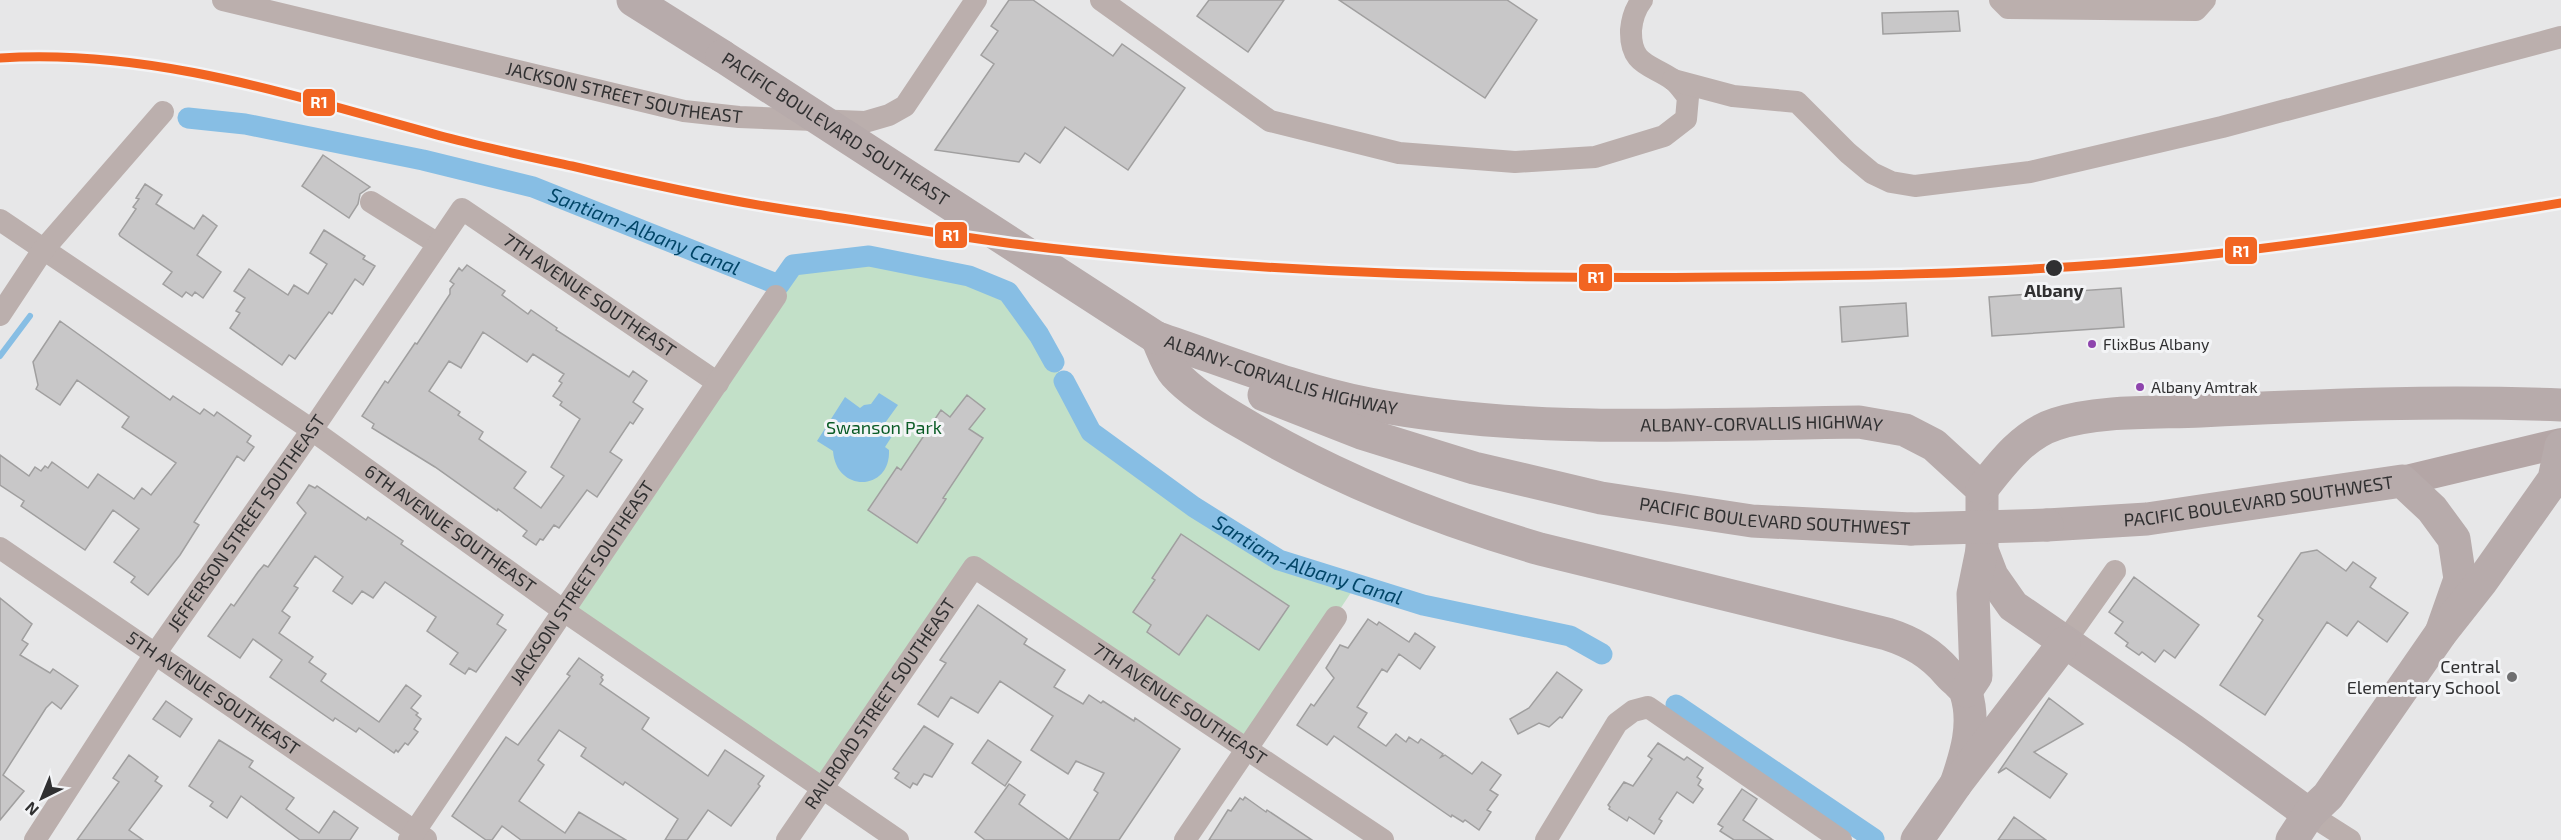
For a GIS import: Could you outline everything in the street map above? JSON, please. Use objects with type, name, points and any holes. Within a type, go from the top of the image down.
[{"type":"highway","name":"PACIFIC BOULEVARD SOUTHEAST","points":[[633,0],[694,36],[1156,338]]},
{"type":"highway","points":[[654,0],[694,36]]},
{"type":"highway","name":"ALBANY-CORVALLIS HIGHWAY","points":[[1156,338],[1292,383],[1367,404],[1458,418],[1570,424],[1859,422],[1905,430],[1934,445],[1982,489]]},
{"type":"highway","name":"ALBANY-CORVALLIS HIGHWAY","points":[[1156,338],[1174,374],[1220,410],[1291,452],[1364,485],[1486,533],[1540,549],[1904,640],[1937,660],[1966,691]]},
{"type":"highway","name":"PACIFIC BOULEVARD SOUTHWEST","points":[[1156,338],[1255,391],[1361,433],[1474,468],[1601,498],[1752,521],[1911,529],[2146,519],[2402,481]]},
{"type":"highway","points":[[1956,784],[1969,746],[1970,728],[1966,691],[1976,676],[1972,594],[1982,550],[1982,489],[2006,458],[2022,443],[2055,424],[2100,416],[2264,408],[2495,402],[2561,405]]},
{"type":"highway","points":[[1982,550],[1992,576],[2003,595],[2013,606],[2193,730],[2301,827],[2328,796],[2441,633],[2482,580],[2554,478],[2561,445]]},
{"type":"highway","points":[[2402,481],[2432,509],[2454,539],[2460,579],[2441,633]]},
{"type":"highway","points":[[1917,840],[1956,784],[2064,643]]},
{"type":"main road","name":"PACIFIC BOULEVARD SOUTHWEST","points":[[2402,481],[2561,445]]},
{"type":"street","name":"JACKSON STREET SOUTHEAST","points":[[223,0],[684,111],[739,117],[865,122],[889,115],[905,106],[976,0]]},
{"type":"street","points":[[1101,0],[1270,121],[1399,153],[1515,162],[1595,157],[1664,136],[1686,119],[1688,97],[1673,80]]},
{"type":"street","points":[[1642,0],[1632,20],[1633,47],[1639,59],[1648,68],[1673,80],[1732,96],[1797,102],[1848,153],[1872,173],[1891,182],[1915,186],[2041,169],[2222,127],[2561,37]]},
{"type":"street","points":[[2000,0],[2008,8],[2196,10],[2205,0]]},
{"type":"street","points":[[0,315],[43,250],[163,112]]},
{"type":"street","points":[[371,202],[438,244]]},
{"type":"street","name":"JEFFERSON STREET SOUTHEAST","points":[[35,840],[155,654],[312,430],[462,209]]},
{"type":"street","name":"7TH AVENUE SOUTHEAST","points":[[462,209],[718,383]]},
{"type":"street","name":"6TH AVENUE SOUTHEAST","points":[[0,220],[312,430],[564,611],[898,840]]},
{"type":"street","name":"JACKSON STREET SOUTHEAST","points":[[417,837],[564,611],[776,296]]},
{"type":"street","name":"5TH AVENUE SOUTHEAST","points":[[0,548],[417,837]]},
{"type":"street","name":"7TH AVENUE SOUTHEAST","points":[[974,567],[1383,840]]},
{"type":"street","name":"RAILROAD STREET SOUTHEAST","points":[[787,840],[974,567]]},
{"type":"street","points":[[2064,643],[2115,571]]},
{"type":"street","points":[[1185,840],[1336,617]]},
{"type":"street","points":[[1546,840],[1617,723],[1633,711],[1648,707],[1841,840]]},
{"type":"street","points":[[2301,827],[2350,840]]},
{"type":"green space","name":"Swanson Park","points":[[869,256],[969,276],[1008,292],[1039,335],[1092,432],[1194,507],[1279,560],[1356,585],[1248,748],[974,567],[823,790],[564,611],[793,265]]},
{"type":"water","points":[[879,393],[898,405],[885,423],[882,423],[886,429],[891,428],[894,433],[885,447],[889,450],[887,464],[882,474],[873,480],[863,482],[853,480],[843,474],[836,465],[833,451],[817,441],[845,397],[860,408],[871,404]]},
{"type":"building","points":[[1009,0],[1033,0],[1113,56],[1122,44],[1185,88],[1128,170],[1065,127],[1040,163],[1025,153],[1019,162],[935,150],[994,64],[981,55],[998,31],[991,26]]},
{"type":"building","points":[[1209,0],[1284,0],[1248,52],[1197,16]]},
{"type":"building","points":[[1339,0],[1507,0],[1537,20],[1485,98]]},
{"type":"building","points":[[1958,11],[1960,31],[1883,34],[1882,13]]},
{"type":"building","points":[[323,155],[370,187],[360,194],[358,204],[349,218],[302,186]]},
{"type":"building","points":[[145,184],[162,195],[156,204],[194,229],[203,215],[217,226],[197,255],[221,272],[203,298],[195,292],[192,296],[186,292],[182,297],[163,284],[172,272],[120,236],[119,234],[136,209],[133,207],[139,199],[136,198]]},
{"type":"building","points":[[324,230],[365,256],[363,259],[375,266],[363,285],[355,279],[332,314],[329,312],[295,359],[289,355],[282,365],[230,328],[240,313],[236,311],[245,298],[234,291],[249,269],[288,295],[294,285],[308,294],[327,264],[310,253]]},
{"type":"building","points":[[467,265],[505,291],[502,295],[528,314],[531,310],[557,328],[556,330],[629,377],[633,371],[647,381],[633,402],[643,409],[633,424],[630,422],[610,452],[622,460],[597,497],[587,490],[559,528],[554,525],[543,540],[540,539],[536,545],[523,536],[527,531],[498,509],[497,511],[435,467],[372,428],[374,424],[362,416],[385,381],[388,383],[415,343],[417,344],[450,294],[450,289],[454,284],[450,281],[459,268],[462,271]],"holes":[[[483,332],[527,362],[533,354],[564,374],[559,381],[562,383],[553,396],[562,402],[560,405],[580,419],[551,467],[564,476],[541,508],[514,488],[526,472],[479,439],[483,432],[458,415],[460,412],[429,391],[449,361],[461,368]]]},
{"type":"building","name":"Albany","points":[[2121,288],[2124,327],[1992,336],[1989,297],[2044,293],[2043,290],[2063,289],[2063,292]]},
{"type":"building","points":[[1906,303],[1908,336],[1842,342],[1840,307]]},
{"type":"building","points":[[60,321],[170,400],[173,396],[200,414],[204,409],[214,416],[217,412],[251,436],[247,442],[254,447],[244,461],[237,456],[194,522],[199,525],[180,555],[148,595],[131,582],[135,577],[114,562],[139,529],[113,510],[85,550],[21,506],[24,501],[0,485],[0,455],[29,476],[35,467],[41,471],[45,466],[48,468],[52,462],[88,488],[98,474],[134,499],[142,488],[151,495],[176,463],[122,427],[129,417],[77,380],[60,405],[36,389],[38,385],[33,362]]},
{"type":"building","points":[[967,395],[985,409],[969,429],[983,438],[943,498],[946,499],[917,543],[868,510],[897,467],[901,470],[941,410],[950,417]]},
{"type":"building","points":[[309,485],[315,488],[317,486],[366,520],[368,517],[403,541],[401,544],[503,615],[497,624],[506,630],[476,672],[469,668],[465,674],[450,664],[458,653],[427,631],[436,617],[385,582],[373,598],[362,591],[352,604],[333,591],[343,577],[315,556],[294,586],[298,588],[282,611],[290,617],[279,633],[313,657],[309,662],[326,674],[321,681],[379,722],[406,685],[421,696],[411,708],[418,713],[416,715],[421,719],[414,729],[418,732],[408,745],[405,743],[398,752],[396,750],[394,753],[359,728],[356,732],[335,718],[333,721],[270,677],[282,660],[253,639],[240,658],[208,636],[231,604],[234,606],[264,565],[268,567],[306,513],[297,503]]},
{"type":"building","points":[[1181,534],[1289,606],[1259,650],[1207,615],[1179,655],[1147,632],[1151,625],[1133,612],[1155,580],[1152,578]]},
{"type":"building","points":[[2317,550],[2346,571],[2353,562],[2376,578],[2370,587],[2408,613],[2387,642],[2358,621],[2347,636],[2327,622],[2265,715],[2220,685],[2263,620],[2258,616],[2301,553]]},
{"type":"building","points":[[2134,577],[2199,625],[2175,658],[2164,650],[2155,662],[2142,652],[2139,655],[2126,646],[2128,643],[2115,633],[2123,622],[2109,612]]},
{"type":"building","points":[[0,598],[32,624],[22,640],[28,644],[20,655],[50,673],[53,669],[78,686],[61,709],[52,702],[46,708],[3,775],[24,791],[0,820]]},
{"type":"building","points":[[978,605],[1027,639],[1024,644],[1065,670],[1054,687],[1083,704],[1089,695],[1101,703],[1103,701],[1134,721],[1135,718],[1180,749],[1119,840],[1069,840],[1098,793],[1094,790],[1104,773],[1076,761],[1068,774],[1031,750],[1053,716],[1000,681],[978,713],[951,697],[938,717],[918,704],[946,663],[940,660]]},
{"type":"building","points":[[1368,619],[1377,625],[1379,622],[1409,642],[1415,633],[1435,647],[1420,669],[1399,654],[1387,672],[1382,669],[1357,707],[1367,713],[1358,727],[1386,746],[1396,734],[1406,742],[1409,737],[1418,743],[1421,739],[1443,754],[1441,757],[1445,755],[1472,774],[1482,762],[1501,775],[1490,790],[1498,795],[1487,810],[1491,812],[1479,830],[1465,820],[1463,822],[1452,815],[1451,817],[1334,736],[1327,745],[1297,725],[1311,704],[1314,706],[1334,678],[1326,668],[1340,645],[1348,648]]},
{"type":"building","points":[[579,658],[603,675],[600,684],[649,718],[642,729],[708,776],[725,750],[764,776],[758,784],[760,786],[731,826],[708,810],[687,840],[665,840],[678,819],[625,782],[623,785],[581,756],[586,748],[559,730],[538,760],[544,765],[519,801],[565,833],[579,812],[626,840],[521,840],[502,826],[492,840],[486,840],[452,816],[506,737],[518,745],[570,676],[567,674]]},
{"type":"building","points":[[1557,672],[1582,690],[1562,718],[1560,717],[1549,727],[1539,723],[1518,734],[1510,719],[1529,708]]},
{"type":"building","points":[[2049,698],[2083,724],[2034,752],[2067,774],[2050,798],[2006,768],[1998,773]]},
{"type":"building","points":[[166,701],[192,719],[180,737],[153,719]]},
{"type":"building","points":[[924,726],[953,744],[932,777],[924,774],[917,785],[913,783],[910,788],[895,778],[899,773],[893,769]]},
{"type":"building","points":[[219,740],[253,761],[249,767],[294,798],[286,809],[319,833],[334,811],[358,828],[350,840],[300,840],[241,796],[227,818],[210,806],[213,802],[189,786]]},
{"type":"building","points":[[988,740],[1021,762],[1005,786],[972,763]]},
{"type":"building","points":[[1658,743],[1684,760],[1687,757],[1703,768],[1697,777],[1701,780],[1698,785],[1703,789],[1693,803],[1677,792],[1659,819],[1662,821],[1654,834],[1629,817],[1627,821],[1609,809],[1608,805],[1624,782],[1633,786],[1652,759],[1648,756]]},
{"type":"building","points":[[129,755],[158,777],[155,781],[162,786],[129,830],[143,840],[77,840],[119,782],[113,778]]},
{"type":"building","points":[[1009,784],[1025,795],[1019,804],[1069,840],[985,840],[975,832]]},
{"type":"building","points":[[1742,789],[1757,799],[1743,820],[1773,840],[1734,840],[1720,831],[1723,827],[1718,824]]},
{"type":"building","points":[[1245,797],[1312,840],[1209,840],[1228,810],[1231,811],[1240,798],[1243,800]]},
{"type":"building","points":[[2014,817],[2046,840],[1998,840]]},
{"type":"waterway","name":"Santiam-Albany Canal","points":[[188,118],[245,124],[423,160],[533,187],[779,285],[793,265],[869,256],[969,276],[1008,292],[1039,335],[1054,362]]},
{"type":"waterway","points":[[0,356],[30,316]]},
{"type":"waterway","name":"Santiam-Albany Canal","points":[[1064,381],[1091,432],[1194,507],[1279,560],[1423,605],[1570,636],[1602,654]]},
{"type":"waterway","name":"Santiam-Albany Canal","points":[[1676,705],[1874,839]]},
{"type":"railway","points":[[0,58],[66,57],[130,63],[259,86]]},
{"type":"transit line","name":"R1","points":[[0,58],[57,57],[170,68],[281,92],[493,149],[762,206],[1007,243],[1274,268],[1453,275],[1632,278],[1867,275],[2013,270],[2167,259],[2280,246],[2561,203]]},
{"type":"place","name":"Albany","points":[[2054,268]]},
{"type":"place","name":"FlixBus Albany","points":[[2092,344]]},
{"type":"place","name":"Albany Amtrak","points":[[2140,387]]},
{"type":"place","name":"Central Elementary School","points":[[2512,677]]}]
